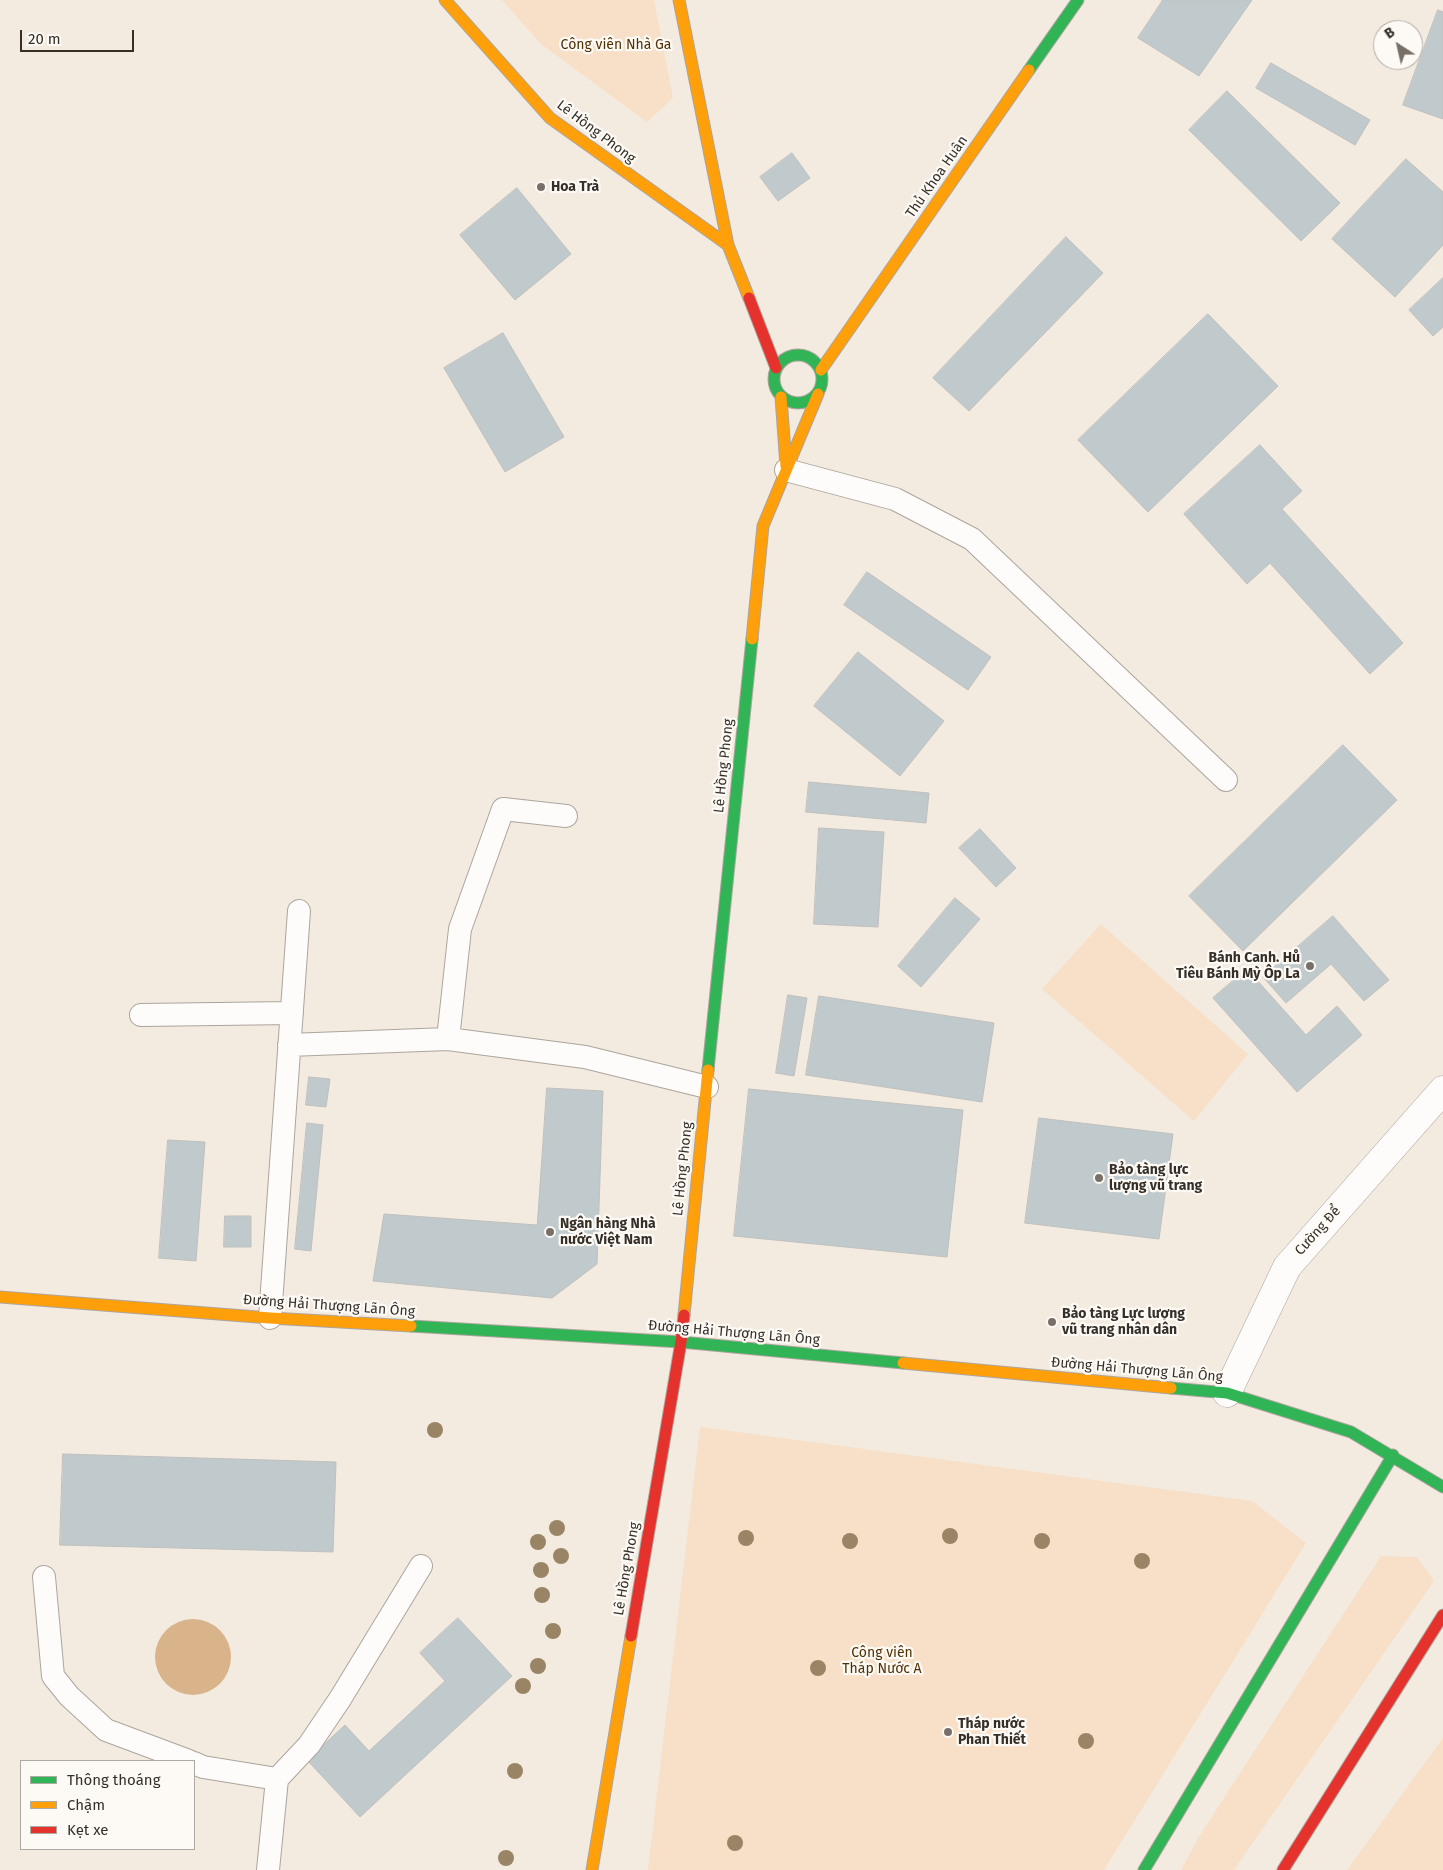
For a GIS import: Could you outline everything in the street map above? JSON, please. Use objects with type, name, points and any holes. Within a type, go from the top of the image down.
[{"type":"street","name":"Lê Hồng Phong","points":[[445,0],[550,118],[728,245]]},
{"type":"street","points":[[679,0],[728,245],[776,368]]},
{"type":"street","name":"Thủ Khoa Huân","points":[[821,370],[1078,0]]},
{"type":"street","points":[[796,355],[811,358],[821,370],[822,378],[818,394],[803,403],[795,404],[781,397],[774,383],[776,368],[788,357],[796,355]]},
{"type":"street","name":"Lê Hồng Phong","points":[[592,1870],[681,1342],[763,526],[818,394]]},
{"type":"street","name":"Lê Hồng Phong","points":[[781,397],[786,470]]},
{"type":"street","name":"Cường Để","points":[[1227,1393],[1287,1267],[1443,1090]]},
{"type":"street","name":"Đường Hải Thượng Lãn Ông","points":[[0,1297],[270,1318],[681,1342],[1227,1393],[1351,1432],[1393,1455],[1443,1487]]},
{"type":"street","points":[[1144,1870],[1393,1455]]},
{"type":"street","points":[[1283,1870],[1443,1614]]},
{"type":"lane","points":[[786,470],[895,499],[972,539],[1226,780]]},
{"type":"lane","points":[[448,1038],[460,929],[503,809],[566,816]]},
{"type":"lane","points":[[270,1318],[299,912]]},
{"type":"lane","points":[[140,1015],[292,1013]]},
{"type":"lane","points":[[290,1045],[448,1038],[585,1057],[707,1087]]},
{"type":"lane","points":[[268,1870],[277,1779],[309,1744],[340,1699],[421,1566]]},
{"type":"lane","points":[[44,1577],[53,1676],[69,1696],[106,1730],[186,1760]]},
{"type":"lane","points":[[195,1763],[203,1767],[277,1779]]},
{"type":"green space","name":"Công viên Nhà Ga","points":[[502,0],[654,0],[673,98],[647,122],[541,44]]},
{"type":"green space","points":[[1101,924],[1248,1054],[1194,1121],[1042,989]]},
{"type":"green space","name":"Công viên Tháp Nước A","points":[[700,1427],[1252,1501],[1306,1543],[1104,1870],[648,1870]]},
{"type":"green space","points":[[1381,1556],[1417,1557],[1434,1581],[1234,1870],[1181,1870],[1198,1838]]},
{"type":"green space","points":[[1443,1738],[1443,1870],[1347,1870]]},
{"type":"shaded area","points":[[193,1619],[208,1622],[220,1630],[228,1642],[231,1657],[228,1672],[220,1684],[208,1692],[193,1695],[178,1692],[166,1684],[158,1672],[155,1657],[158,1642],[166,1630],[178,1622]]},
{"type":"building","points":[[1163,0],[1252,0],[1199,76],[1138,38]]},
{"type":"building","points":[[1438,10],[1443,12],[1443,119],[1403,105],[1416,70],[1423,70],[1423,51]]},
{"type":"building","points":[[1271,63],[1370,120],[1355,145],[1256,88]]},
{"type":"building","points":[[1227,91],[1340,203],[1301,241],[1189,130]]},
{"type":"building","points":[[792,153],[810,178],[778,201],[760,177]]},
{"type":"building","points":[[1406,159],[1443,192],[1443,245],[1395,297],[1332,239]]},
{"type":"building","points":[[517,188],[571,254],[515,300],[460,235]]},
{"type":"building","points":[[1066,237],[1103,273],[969,411],[933,378]]},
{"type":"building","points":[[1443,278],[1443,327],[1433,336],[1409,310]]},
{"type":"building","points":[[1208,314],[1278,386],[1148,512],[1078,440]]},
{"type":"building","points":[[503,333],[564,437],[505,472],[444,368]]},
{"type":"building","points":[[1260,445],[1302,491],[1282,509],[1403,643],[1370,674],[1270,563],[1247,584],[1184,514]]},
{"type":"building","points":[[867,572],[991,657],[968,690],[844,605]]},
{"type":"building","points":[[858,652],[944,721],[900,776],[814,706]]},
{"type":"building","points":[[1343,745],[1397,800],[1243,951],[1189,896]]},
{"type":"building","points":[[809,782],[929,793],[926,823],[806,812]]},
{"type":"building","points":[[819,828],[884,832],[878,927],[814,924]]},
{"type":"building","points":[[980,829],[1016,868],[996,887],[959,848]]},
{"type":"building","points":[[955,898],[980,919],[921,987],[898,966]]},
{"type":"building","points":[[1333,916],[1389,980],[1364,1001],[1331,964],[1286,1003],[1263,977]]},
{"type":"building","points":[[1247,969],[1306,1035],[1337,1006],[1362,1035],[1297,1092],[1213,998]]},
{"type":"building","points":[[788,995],[807,998],[794,1076],[776,1073]]},
{"type":"building","points":[[819,996],[994,1023],[982,1102],[806,1075]]},
{"type":"building","points":[[309,1077],[330,1079],[326,1107],[306,1105]]},
{"type":"building","points":[[547,1088],[603,1091],[597,1264],[552,1298],[373,1281],[384,1214],[537,1225]]},
{"type":"building","points":[[749,1089],[963,1110],[947,1257],[734,1236]]},
{"type":"building","name":"Bảo tàng lực lượng vũ trang","points":[[1039,1118],[1173,1134],[1159,1239],[1025,1223]]},
{"type":"building","points":[[307,1123],[323,1125],[311,1251],[295,1249]]},
{"type":"building","points":[[168,1140],[205,1142],[196,1261],[159,1258]]},
{"type":"building","points":[[225,1216],[251,1216],[251,1247],[224,1247]]},
{"type":"building","points":[[63,1454],[336,1462],[333,1552],[60,1545]]},
{"type":"building","points":[[458,1618],[512,1676],[360,1817],[307,1760],[345,1725],[369,1751],[445,1681],[420,1653]]},
{"type":"traffic: fast","points":[[1029,70],[1078,0]]},
{"type":"traffic: fast","points":[[793,355],[803,355],[812,359],[818,365],[822,379],[818,393],[812,399],[803,403],[793,403],[784,399],[778,393],[774,384],[774,374],[778,365],[784,359],[793,355]]},
{"type":"traffic: fast","points":[[708,1070],[752,639]]},
{"type":"traffic: fast","points":[[411,1326],[681,1342],[903,1363]]},
{"type":"traffic: fast","points":[[1171,1388],[1227,1393],[1351,1432],[1443,1487]]},
{"type":"traffic: fast","points":[[1144,1870],[1393,1455]]},
{"type":"traffic: slow","points":[[445,0],[550,118],[728,245]]},
{"type":"traffic: slow","points":[[679,0],[728,245],[749,298]]},
{"type":"traffic: slow","points":[[821,370],[1029,70]]},
{"type":"traffic: slow","points":[[752,639],[763,526],[818,394]]},
{"type":"traffic: slow","points":[[781,397],[786,466]]},
{"type":"traffic: slow","points":[[684,1315],[708,1070]]},
{"type":"traffic: slow","points":[[0,1297],[270,1318],[411,1326]]},
{"type":"traffic: slow","points":[[903,1363],[1171,1388]]},
{"type":"traffic: slow","points":[[592,1870],[631,1636]]},
{"type":"traffic: jam","points":[[749,298],[776,368]]},
{"type":"traffic: jam","points":[[631,1636],[684,1315]]},
{"type":"traffic: jam","points":[[1283,1870],[1443,1615]]},
{"type":"place","name":"Hoa Trà","points":[[541,187]]},
{"type":"place","name":"Bánh Canh. Hů Tiêu Bánh Mỳ Ôp La","points":[[1310,966]]},
{"type":"place","name":"Bảo tàng lực lượng vũ trang","points":[[1099,1178]]},
{"type":"place","name":"Ngân hàng Nhà nước Việt Nam","points":[[550,1232]]},
{"type":"place","name":"Bảo tàng Lực lượng vũ trang nhân dân","points":[[1052,1322]]},
{"type":"place","name":"Tháp nước Phan Thiết","points":[[948,1732]]}]
